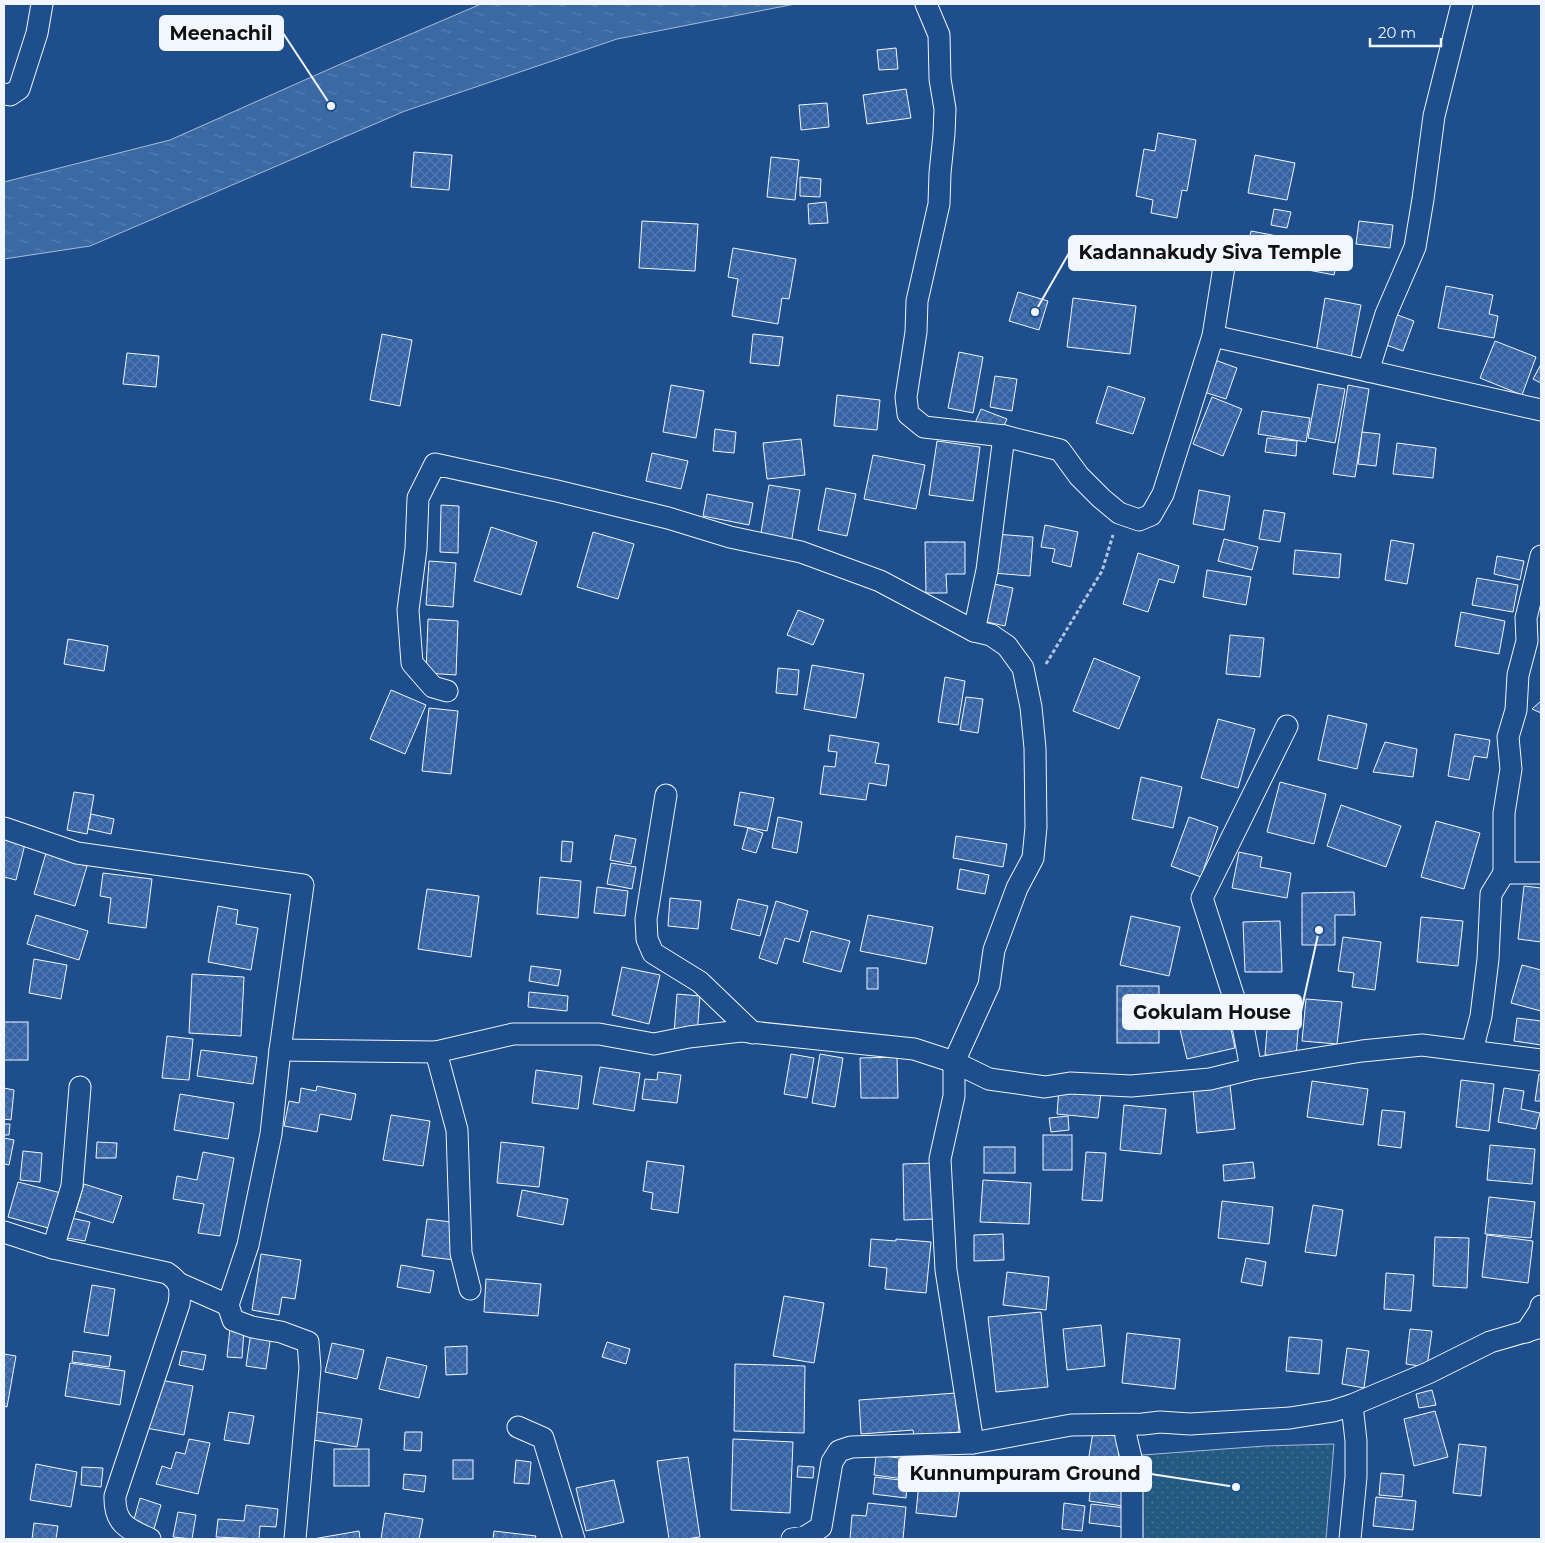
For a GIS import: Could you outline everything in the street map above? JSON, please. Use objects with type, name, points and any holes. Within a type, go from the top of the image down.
[{"type":"street","points":[[4,94],[10,94],[19,90],[37,33],[42,4]]},
{"type":"street","points":[[926,4],[939,35],[940,79],[945,109],[938,204],[917,301],[916,332],[906,397],[908,414],[924,427],[1004,436],[1060,450],[1079,476],[1119,513],[1139,520],[1151,515],[1163,494],[1213,336],[1227,248]]},
{"type":"street","points":[[1368,371],[1386,314],[1415,247],[1434,116],[1462,4]]},
{"type":"street","points":[[1213,336],[1541,410]]},
{"type":"street","points":[[974,631],[987,570],[1004,436]]},
{"type":"street","points":[[448,691],[433,687],[412,663],[408,610],[416,549],[418,498],[435,464],[668,518],[730,537],[801,552],[880,581],[974,631],[991,635],[1007,646],[1023,668],[1031,708],[1035,748],[1036,827],[1033,858],[1017,888],[994,950],[989,985],[954,1062],[954,1096],[940,1159],[946,1270],[973,1443]]},
{"type":"street","points":[[1472,1051],[1481,1016],[1488,959],[1492,894],[1504,873],[1504,813],[1511,769],[1508,738],[1516,710],[1518,675],[1527,641],[1526,618],[1539,578],[1541,556]]},
{"type":"street","points":[[1251,1069],[1243,1026],[1202,898],[1288,726]]},
{"type":"street","points":[[666,795],[646,919],[646,939],[653,954],[700,982],[753,1032]]},
{"type":"street","points":[[4,828],[77,853],[303,885],[268,1152],[248,1245],[228,1305],[233,1320],[252,1327],[281,1332],[308,1342],[310,1368],[296,1539]]},
{"type":"street","points":[[1504,873],[1541,873]]},
{"type":"street","points":[[280,1050],[436,1052],[513,1034],[600,1034],[654,1044],[689,1037],[741,1031],[914,1049],[954,1062],[988,1079],[1045,1087],[1070,1083],[1131,1086],[1210,1079],[1251,1069],[1362,1051],[1422,1045],[1541,1060]]},
{"type":"street","points":[[436,1052],[457,1130],[461,1253],[470,1289]]},
{"type":"street","points":[[53,1248],[72,1186],[80,1087]]},
{"type":"street","points":[[4,1232],[53,1248],[167,1273],[174,1277],[178,1283],[181,1292],[179,1304],[115,1496],[115,1507],[120,1522],[129,1529],[150,1539]]},
{"type":"street","points":[[178,1283],[228,1305]]},
{"type":"street","points":[[792,1539],[805,1537],[821,1527],[832,1462],[839,1451],[851,1447],[973,1443],[1071,1425],[1125,1425],[1160,1422],[1190,1424],[1290,1418],[1333,1411],[1428,1374],[1490,1342],[1534,1330],[1541,1306]]},
{"type":"street","points":[[1350,1539],[1356,1477],[1356,1441],[1352,1405]]},
{"type":"street","points":[[1125,1425],[1132,1462],[1132,1539]]},
{"type":"street","points":[[518,1427],[543,1438],[574,1539]]},
{"type":"path","points":[[1028,695],[1102,571],[1119,513]]},
{"type":"shaded area","points":[[1334,1444],[1326,1539],[1139,1539],[1142,1455],[1265,1446]]},
{"type":"water","points":[[481,4],[795,4],[617,39],[405,111],[90,246],[4,259],[4,182],[170,140]]},
{"type":"building","points":[[896,48],[898,69],[879,70],[877,50]]},
{"type":"building","points":[[906,89],[911,118],[867,124],[863,95]]},
{"type":"building","points":[[827,103],[829,127],[801,130],[799,105]]},
{"type":"building","points":[[1158,133],[1196,140],[1187,191],[1182,190],[1177,218],[1151,213],[1153,200],[1136,196],[1144,149],[1155,151]]},
{"type":"building","points":[[414,152],[452,155],[449,190],[411,187]]},
{"type":"building","points":[[1255,155],[1295,163],[1287,200],[1248,193]]},
{"type":"building","points":[[771,157],[799,160],[795,200],[767,197]]},
{"type":"building","points":[[800,177],[821,179],[820,197],[800,196]]},
{"type":"building","points":[[826,202],[828,223],[809,224],[808,204]]},
{"type":"building","points":[[1274,209],[1291,212],[1287,228],[1271,225]]},
{"type":"building","points":[[642,221],[698,224],[695,271],[639,268]]},
{"type":"building","points":[[1359,221],[1393,225],[1390,248],[1356,244]]},
{"type":"building","points":[[1251,231],[1340,248],[1334,275],[1246,258]]},
{"type":"building","points":[[733,248],[796,259],[789,299],[782,298],[778,324],[732,316],[738,279],[728,277]]},
{"type":"building","points":[[1446,286],[1493,295],[1489,314],[1498,316],[1494,338],[1438,328]]},
{"type":"building","points":[[1018,292],[1048,301],[1039,330],[1009,321]]},
{"type":"building","points":[[1073,298],[1136,306],[1130,354],[1067,347]]},
{"type":"building","points":[[1325,298],[1361,305],[1351,358],[1316,352]]},
{"type":"building","points":[[1392,313],[1414,321],[1403,351],[1381,343]]},
{"type":"building","points":[[382,334],[412,340],[400,406],[370,400]]},
{"type":"building","points":[[753,334],[783,337],[779,366],[750,363]]},
{"type":"building","points":[[1495,341],[1536,357],[1522,395],[1480,378]]},
{"type":"building","points":[[959,352],[983,357],[973,413],[948,408]]},
{"type":"building","points":[[127,353],[159,356],[156,387],[123,384]]},
{"type":"building","points":[[1215,360],[1237,368],[1226,399],[1204,392]]},
{"type":"building","points":[[1541,364],[1541,383],[1533,379]]},
{"type":"building","points":[[995,376],[1017,379],[1012,411],[990,407]]},
{"type":"building","points":[[1318,384],[1345,389],[1335,443],[1308,438]]},
{"type":"building","points":[[671,385],[704,391],[696,438],[663,432]]},
{"type":"building","points":[[1348,385],[1369,389],[1355,477],[1333,474]]},
{"type":"building","points":[[1108,386],[1145,398],[1133,434],[1096,423]]},
{"type":"building","points":[[837,395],[880,400],[877,430],[834,426]]},
{"type":"building","points":[[1212,397],[1242,409],[1223,456],[1193,444]]},
{"type":"building","points":[[981,409],[1007,419],[1000,434],[975,423]]},
{"type":"building","points":[[1262,411],[1310,418],[1306,442],[1258,434]]},
{"type":"building","points":[[715,429],[736,432],[734,453],[713,451]]},
{"type":"building","points":[[1362,432],[1380,434],[1376,466],[1358,464]]},
{"type":"building","points":[[1267,438],[1297,441],[1296,456],[1265,452]]},
{"type":"building","points":[[801,439],[805,475],[767,479],[763,443]]},
{"type":"building","points":[[937,441],[980,447],[973,501],[929,495]]},
{"type":"building","points":[[1397,443],[1436,448],[1433,478],[1393,474]]},
{"type":"building","points":[[652,453],[688,461],[681,489],[646,481]]},
{"type":"building","points":[[873,455],[925,465],[916,509],[864,499]]},
{"type":"building","points":[[769,485],[800,490],[791,544],[760,539]]},
{"type":"building","points":[[826,488],[856,494],[847,536],[818,530]]},
{"type":"building","points":[[1199,490],[1230,496],[1224,530],[1193,524]]},
{"type":"building","points":[[707,494],[753,503],[749,525],[703,516]]},
{"type":"building","points":[[441,505],[459,506],[458,553],[440,552]]},
{"type":"building","points":[[1264,510],[1285,513],[1280,542],[1259,539]]},
{"type":"building","points":[[1045,525],[1078,532],[1071,567],[1052,562],[1055,549],[1041,547]]},
{"type":"building","points":[[491,527],[537,542],[521,595],[474,581]]},
{"type":"building","points":[[593,532],[634,544],[618,599],[577,587]]},
{"type":"building","points":[[996,534],[1033,537],[1030,576],[993,573]]},
{"type":"building","points":[[1224,539],[1258,547],[1252,570],[1218,561]]},
{"type":"building","points":[[1391,540],[1414,544],[1407,584],[1385,580]]},
{"type":"building","points":[[925,542],[965,542],[965,574],[946,574],[947,593],[926,593]]},
{"type":"building","points":[[1295,550],[1341,554],[1339,578],[1293,574]]},
{"type":"building","points":[[1138,553],[1179,566],[1174,583],[1159,579],[1148,612],[1123,604]]},
{"type":"building","points":[[1497,556],[1524,561],[1520,580],[1494,574]]},
{"type":"building","points":[[429,561],[456,563],[453,607],[426,605]]},
{"type":"building","points":[[1207,570],[1251,577],[1246,605],[1203,597]]},
{"type":"building","points":[[1477,578],[1518,585],[1513,612],[1472,605]]},
{"type":"building","points":[[994,584],[1013,588],[1005,626],[987,622]]},
{"type":"building","points":[[798,610],[824,620],[813,645],[787,635]]},
{"type":"building","points":[[1461,612],[1505,621],[1499,654],[1455,646]]},
{"type":"building","points":[[428,619],[458,621],[456,675],[426,673]]},
{"type":"building","points":[[1230,635],[1264,638],[1260,677],[1226,674]]},
{"type":"building","points":[[68,639],[108,646],[104,671],[64,664]]},
{"type":"building","points":[[1094,658],[1140,677],[1119,729],[1073,711]]},
{"type":"building","points":[[812,665],[864,674],[856,718],[804,709]]},
{"type":"building","points":[[778,668],[799,670],[797,695],[776,693]]},
{"type":"building","points":[[945,677],[965,681],[958,725],[938,722]]},
{"type":"building","points":[[391,690],[426,705],[405,754],[370,739]]},
{"type":"building","points":[[966,697],[983,699],[978,733],[960,730]]},
{"type":"building","points":[[1541,701],[1541,713],[1532,709]]},
{"type":"building","points":[[429,708],[458,711],[451,774],[422,771]]},
{"type":"building","points":[[1328,715],[1367,724],[1357,769],[1318,760]]},
{"type":"building","points":[[1218,719],[1255,729],[1238,788],[1201,778]]},
{"type":"building","points":[[1455,734],[1490,740],[1487,758],[1474,756],[1469,780],[1448,776]]},
{"type":"building","points":[[830,735],[879,743],[875,763],[889,765],[886,786],[869,783],[866,800],[820,794],[824,766],[835,767],[837,752],[828,751]]},
{"type":"building","points":[[1385,742],[1417,749],[1413,777],[1373,772]]},
{"type":"building","points":[[1141,777],[1182,787],[1173,828],[1132,819]]},
{"type":"building","points":[[1280,782],[1326,794],[1314,844],[1267,832]]},
{"type":"building","points":[[74,792],[94,795],[87,834],[67,830]]},
{"type":"building","points":[[740,792],[774,798],[767,831],[734,825]]},
{"type":"building","points":[[1341,805],[1401,826],[1386,867],[1327,846]]},
{"type":"building","points":[[91,814],[114,819],[111,834],[88,829]]},
{"type":"building","points":[[778,817],[802,822],[797,853],[772,848]]},
{"type":"building","points":[[1189,817],[1218,827],[1201,877],[1171,866]]},
{"type":"building","points":[[1436,821],[1480,833],[1464,889],[1421,877]]},
{"type":"building","points":[[748,828],[763,833],[756,853],[742,849]]},
{"type":"building","points":[[4,834],[26,840],[16,880],[4,877]]},
{"type":"building","points":[[615,835],[636,839],[631,864],[610,860]]},
{"type":"building","points":[[956,836],[1007,844],[1003,867],[953,858]]},
{"type":"building","points":[[562,841],[573,842],[571,862],[561,861]]},
{"type":"building","points":[[1239,852],[1262,857],[1260,867],[1291,873],[1287,898],[1232,888]]},
{"type":"building","points":[[46,853],[87,866],[75,906],[34,894]]},
{"type":"building","points":[[611,863],[636,867],[632,889],[607,884]]},
{"type":"building","points":[[960,869],[989,875],[985,894],[957,889]]},
{"type":"building","points":[[103,873],[152,879],[146,928],[108,923],[111,898],[100,896]]},
{"type":"building","points":[[540,877],[581,881],[578,918],[537,914]]},
{"type":"building","points":[[1524,886],[1541,888],[1541,942],[1518,939]]},
{"type":"building","points":[[597,887],[628,891],[625,916],[594,913]]},
{"type":"building","points":[[427,889],[479,896],[471,957],[418,949]]},
{"type":"building","points":[[1354,892],[1355,915],[1335,915],[1335,945],[1302,945],[1302,893]]},
{"type":"building","points":[[670,898],[701,901],[698,929],[668,926]]},
{"type":"building","points":[[738,899],[768,906],[760,936],[731,929]]},
{"type":"building","points":[[776,901],[808,911],[799,942],[785,938],[777,964],[759,958]]},
{"type":"building","points":[[218,906],[238,910],[236,924],[258,928],[251,970],[208,962]]},
{"type":"building","points":[[36,915],[88,931],[79,960],[27,944]]},
{"type":"building","points":[[868,915],[933,927],[926,964],[860,951]]},
{"type":"building","points":[[1131,916],[1180,927],[1169,976],[1120,965]]},
{"type":"building","points":[[1421,917],[1463,921],[1458,966],[1417,962]]},
{"type":"building","points":[[1280,921],[1282,972],[1245,972],[1243,922]]},
{"type":"building","points":[[811,931],[850,941],[841,972],[803,962]]},
{"type":"building","points":[[1343,937],[1381,942],[1375,990],[1352,987],[1354,973],[1338,971]]},
{"type":"building","points":[[34,959],[67,965],[61,999],[29,993]]},
{"type":"building","points":[[1522,965],[1541,970],[1541,1011],[1511,1003]]},
{"type":"building","points":[[531,966],[561,970],[558,986],[529,981]]},
{"type":"building","points":[[622,967],[660,975],[649,1024],[612,1015]]},
{"type":"building","points":[[867,968],[878,968],[878,989],[867,989]]},
{"type":"building","points":[[192,974],[244,977],[241,1036],[189,1033]]},
{"type":"building","points":[[1117,986],[1159,986],[1159,1043],[1117,1043]]},
{"type":"building","points":[[529,992],[568,996],[567,1011],[528,1007]]},
{"type":"building","points":[[677,994],[700,996],[697,1036],[674,1034]]},
{"type":"building","points":[[1306,999],[1342,1002],[1337,1044],[1302,1041]]},
{"type":"building","points":[[1269,1004],[1300,1007],[1296,1057],[1265,1055]]},
{"type":"building","points":[[1226,1006],[1235,1048],[1187,1059],[1177,1017]]},
{"type":"building","points":[[1517,1018],[1541,1021],[1541,1045],[1514,1041]]},
{"type":"building","points":[[4,1022],[28,1022],[28,1060],[4,1060]]},
{"type":"building","points":[[167,1036],[193,1039],[189,1080],[162,1078]]},
{"type":"building","points":[[201,1050],[257,1057],[253,1084],[197,1076]]},
{"type":"building","points":[[791,1054],[814,1058],[807,1098],[784,1094]]},
{"type":"building","points":[[820,1054],[843,1058],[835,1107],[812,1103]]},
{"type":"building","points":[[897,1057],[898,1098],[861,1098],[860,1058]]},
{"type":"building","points":[[600,1067],[640,1073],[634,1111],[593,1104]]},
{"type":"building","points":[[536,1070],[582,1076],[578,1109],[532,1103]]},
{"type":"building","points":[[658,1072],[681,1075],[677,1103],[642,1099],[645,1079],[657,1080]]},
{"type":"building","points":[[1539,1074],[1541,1074],[1541,1101],[1535,1101]]},
{"type":"building","points":[[1461,1080],[1494,1084],[1489,1131],[1456,1127]]},
{"type":"building","points":[[1312,1081],[1368,1089],[1363,1125],[1307,1117]]},
{"type":"building","points":[[1230,1085],[1235,1129],[1197,1133],[1193,1089]]},
{"type":"building","points":[[317,1086],[356,1094],[351,1120],[320,1114],[317,1132],[284,1126],[289,1101],[299,1103],[301,1088],[316,1091]]},
{"type":"building","points":[[4,1088],[14,1090],[11,1120],[4,1119]]},
{"type":"building","points":[[1059,1088],[1101,1092],[1098,1118],[1057,1114]]},
{"type":"building","points":[[1504,1088],[1524,1091],[1521,1109],[1540,1113],[1536,1129],[1498,1122]]},
{"type":"building","points":[[180,1094],[234,1103],[228,1139],[174,1130]]},
{"type":"building","points":[[1124,1105],[1166,1109],[1161,1154],[1120,1150]]},
{"type":"building","points":[[1382,1110],[1405,1112],[1401,1148],[1378,1145]]},
{"type":"building","points":[[391,1115],[430,1121],[423,1166],[383,1160]]},
{"type":"building","points":[[1068,1116],[1069,1130],[1051,1132],[1049,1118]]},
{"type":"building","points":[[4,1124],[10,1124],[9,1135],[4,1135]]},
{"type":"building","points":[[1043,1135],[1072,1135],[1072,1170],[1043,1170]]},
{"type":"building","points":[[4,1138],[14,1140],[9,1165],[4,1164]]},
{"type":"building","points":[[97,1142],[117,1143],[116,1158],[96,1158]]},
{"type":"building","points":[[501,1142],[544,1147],[539,1187],[497,1183]]},
{"type":"building","points":[[1490,1145],[1535,1149],[1532,1184],[1487,1180]]},
{"type":"building","points":[[984,1147],[1015,1147],[1015,1173],[984,1173]]},
{"type":"building","points":[[23,1151],[42,1153],[40,1182],[20,1180]]},
{"type":"building","points":[[203,1152],[234,1158],[220,1236],[198,1233],[204,1204],[173,1199],[177,1176],[197,1180]]},
{"type":"building","points":[[1086,1152],[1106,1153],[1102,1201],[1082,1200]]},
{"type":"building","points":[[647,1161],[684,1166],[678,1213],[651,1209],[653,1193],[643,1191]]},
{"type":"building","points":[[1253,1162],[1255,1178],[1224,1181],[1223,1165]]},
{"type":"building","points":[[934,1163],[934,1219],[904,1220],[903,1164]]},
{"type":"building","points":[[983,1180],[1031,1183],[1029,1224],[980,1222]]},
{"type":"building","points":[[18,1182],[61,1193],[52,1229],[8,1217]]},
{"type":"building","points":[[84,1184],[122,1196],[113,1223],[76,1211]]},
{"type":"building","points":[[522,1190],[568,1199],[563,1225],[517,1216]]},
{"type":"building","points":[[1489,1197],[1535,1202],[1531,1238],[1485,1234]]},
{"type":"building","points":[[1222,1201],[1273,1207],[1269,1244],[1218,1238]]},
{"type":"building","points":[[1313,1205],[1343,1210],[1336,1256],[1305,1252]]},
{"type":"building","points":[[71,1218],[90,1222],[85,1241],[67,1238]]},
{"type":"building","points":[[427,1219],[459,1223],[454,1260],[422,1256]]},
{"type":"building","points":[[1003,1234],[1004,1260],[974,1261],[974,1235]]},
{"type":"building","points":[[1487,1235],[1533,1241],[1528,1283],[1482,1277]]},
{"type":"building","points":[[1435,1237],[1469,1238],[1467,1288],[1433,1286]]},
{"type":"building","points":[[871,1239],[931,1242],[926,1293],[885,1289],[887,1268],[869,1266]]},
{"type":"building","points":[[261,1254],[301,1260],[295,1299],[282,1297],[279,1315],[252,1310]]},
{"type":"building","points":[[1246,1258],[1266,1262],[1262,1286],[1241,1282]]},
{"type":"building","points":[[401,1265],[434,1271],[430,1293],[397,1287]]},
{"type":"building","points":[[1007,1272],[1049,1277],[1046,1310],[1003,1305]]},
{"type":"building","points":[[1386,1273],[1414,1275],[1411,1311],[1384,1309]]},
{"type":"building","points":[[486,1279],[541,1284],[538,1316],[484,1312]]},
{"type":"building","points":[[92,1285],[115,1289],[108,1336],[84,1332]]},
{"type":"building","points":[[784,1296],[824,1303],[814,1363],[773,1356]]},
{"type":"building","points":[[1041,1312],[1048,1387],[996,1392],[988,1317]]},
{"type":"building","points":[[1101,1325],[1105,1366],[1067,1370],[1063,1329]]},
{"type":"building","points":[[230,1328],[244,1330],[242,1358],[227,1357]]},
{"type":"building","points":[[1410,1329],[1432,1331],[1427,1367],[1406,1364]]},
{"type":"building","points":[[251,1332],[271,1335],[266,1369],[246,1366]]},
{"type":"building","points":[[1127,1333],[1180,1339],[1175,1389],[1122,1383]]},
{"type":"building","points":[[1289,1337],[1322,1340],[1319,1374],[1286,1371]]},
{"type":"building","points":[[607,1342],[630,1349],[626,1364],[602,1357]]},
{"type":"building","points":[[332,1343],[364,1350],[357,1379],[325,1372]]},
{"type":"building","points":[[467,1346],[467,1374],[446,1375],[445,1347]]},
{"type":"building","points":[[1347,1348],[1369,1351],[1364,1388],[1342,1384]]},
{"type":"building","points":[[73,1351],[111,1356],[109,1367],[72,1362]]},
{"type":"building","points":[[182,1351],[206,1355],[203,1370],[179,1365]]},
{"type":"building","points":[[4,1354],[16,1356],[7,1407],[4,1406]]},
{"type":"building","points":[[387,1357],[427,1366],[419,1398],[379,1389]]},
{"type":"building","points":[[70,1363],[125,1371],[120,1405],[65,1396]]},
{"type":"building","points":[[735,1364],[805,1366],[804,1433],[734,1431]]},
{"type":"building","points":[[155,1379],[193,1386],[184,1435],[146,1428]]},
{"type":"building","points":[[1432,1390],[1436,1405],[1419,1408],[1416,1394]]},
{"type":"building","points":[[956,1393],[959,1432],[914,1436],[913,1430],[861,1434],[859,1400]]},
{"type":"building","points":[[1435,1411],[1448,1457],[1414,1466],[1404,1419]]},
{"type":"building","points":[[229,1412],[254,1416],[249,1444],[224,1440]]},
{"type":"building","points":[[317,1412],[362,1419],[357,1447],[313,1440]]},
{"type":"building","points":[[405,1432],[422,1432],[421,1451],[404,1450]]},
{"type":"building","points":[[1093,1432],[1122,1437],[1114,1484],[1085,1480]]},
{"type":"building","points":[[189,1439],[210,1443],[198,1494],[156,1484],[162,1466],[171,1469],[176,1452],[185,1454]]},
{"type":"building","points":[[733,1439],[793,1442],[790,1513],[731,1510]]},
{"type":"building","points":[[1459,1444],[1486,1447],[1481,1496],[1453,1493]]},
{"type":"building","points":[[334,1449],[369,1449],[369,1486],[334,1486]]},
{"type":"building","points":[[876,1455],[914,1460],[912,1480],[874,1475]]},
{"type":"building","points":[[688,1457],[700,1537],[669,1539],[657,1461]]},
{"type":"building","points":[[453,1460],[473,1460],[473,1479],[453,1479]]},
{"type":"building","points":[[516,1460],[531,1462],[529,1484],[514,1483]]},
{"type":"building","points":[[36,1464],[77,1472],[71,1507],[30,1500]]},
{"type":"building","points":[[798,1466],[814,1467],[813,1478],[797,1477]]},
{"type":"building","points":[[82,1467],[103,1468],[101,1487],[81,1485]]},
{"type":"building","points":[[1381,1473],[1404,1475],[1402,1497],[1379,1495]]},
{"type":"building","points":[[404,1474],[426,1476],[424,1492],[403,1489]]},
{"type":"building","points":[[875,1477],[908,1481],[906,1498],[873,1494]]},
{"type":"building","points":[[614,1480],[624,1522],[586,1531],[576,1488]]},
{"type":"building","points":[[919,1483],[960,1488],[956,1517],[916,1513]]},
{"type":"building","points":[[1091,1485],[1125,1489],[1123,1506],[1089,1501]]},
{"type":"building","points":[[1376,1497],[1416,1501],[1413,1530],[1373,1526]]},
{"type":"building","points":[[140,1498],[161,1505],[154,1529],[133,1523]]},
{"type":"building","points":[[868,1503],[906,1507],[903,1539],[850,1539],[852,1515],[866,1516]]},
{"type":"building","points":[[1064,1503],[1085,1506],[1082,1531],[1062,1529]]},
{"type":"building","points":[[1091,1504],[1125,1508],[1123,1527],[1089,1523]]},
{"type":"building","points":[[246,1505],[278,1509],[276,1527],[260,1526],[259,1539],[216,1537],[218,1519],[244,1521]]},
{"type":"building","points":[[178,1512],[196,1515],[192,1539],[173,1537]]},
{"type":"building","points":[[385,1513],[423,1519],[419,1539],[381,1539]]},
{"type":"building","points":[[34,1523],[58,1526],[56,1539],[32,1539]]},
{"type":"building","points":[[359,1531],[360,1539],[313,1539]]},
{"type":"building","points":[[494,1531],[536,1536],[535,1539],[493,1539]]},
{"type":"place","name":"Meenachil","points":[[331,106]]},
{"type":"place","name":"Kadannakudy Siva Temple","points":[[1035,312]]},
{"type":"place","name":"Gokulam House","points":[[1319,930]]},
{"type":"place","name":"Kunnumpuram Ground","points":[[1236,1487]]}]
